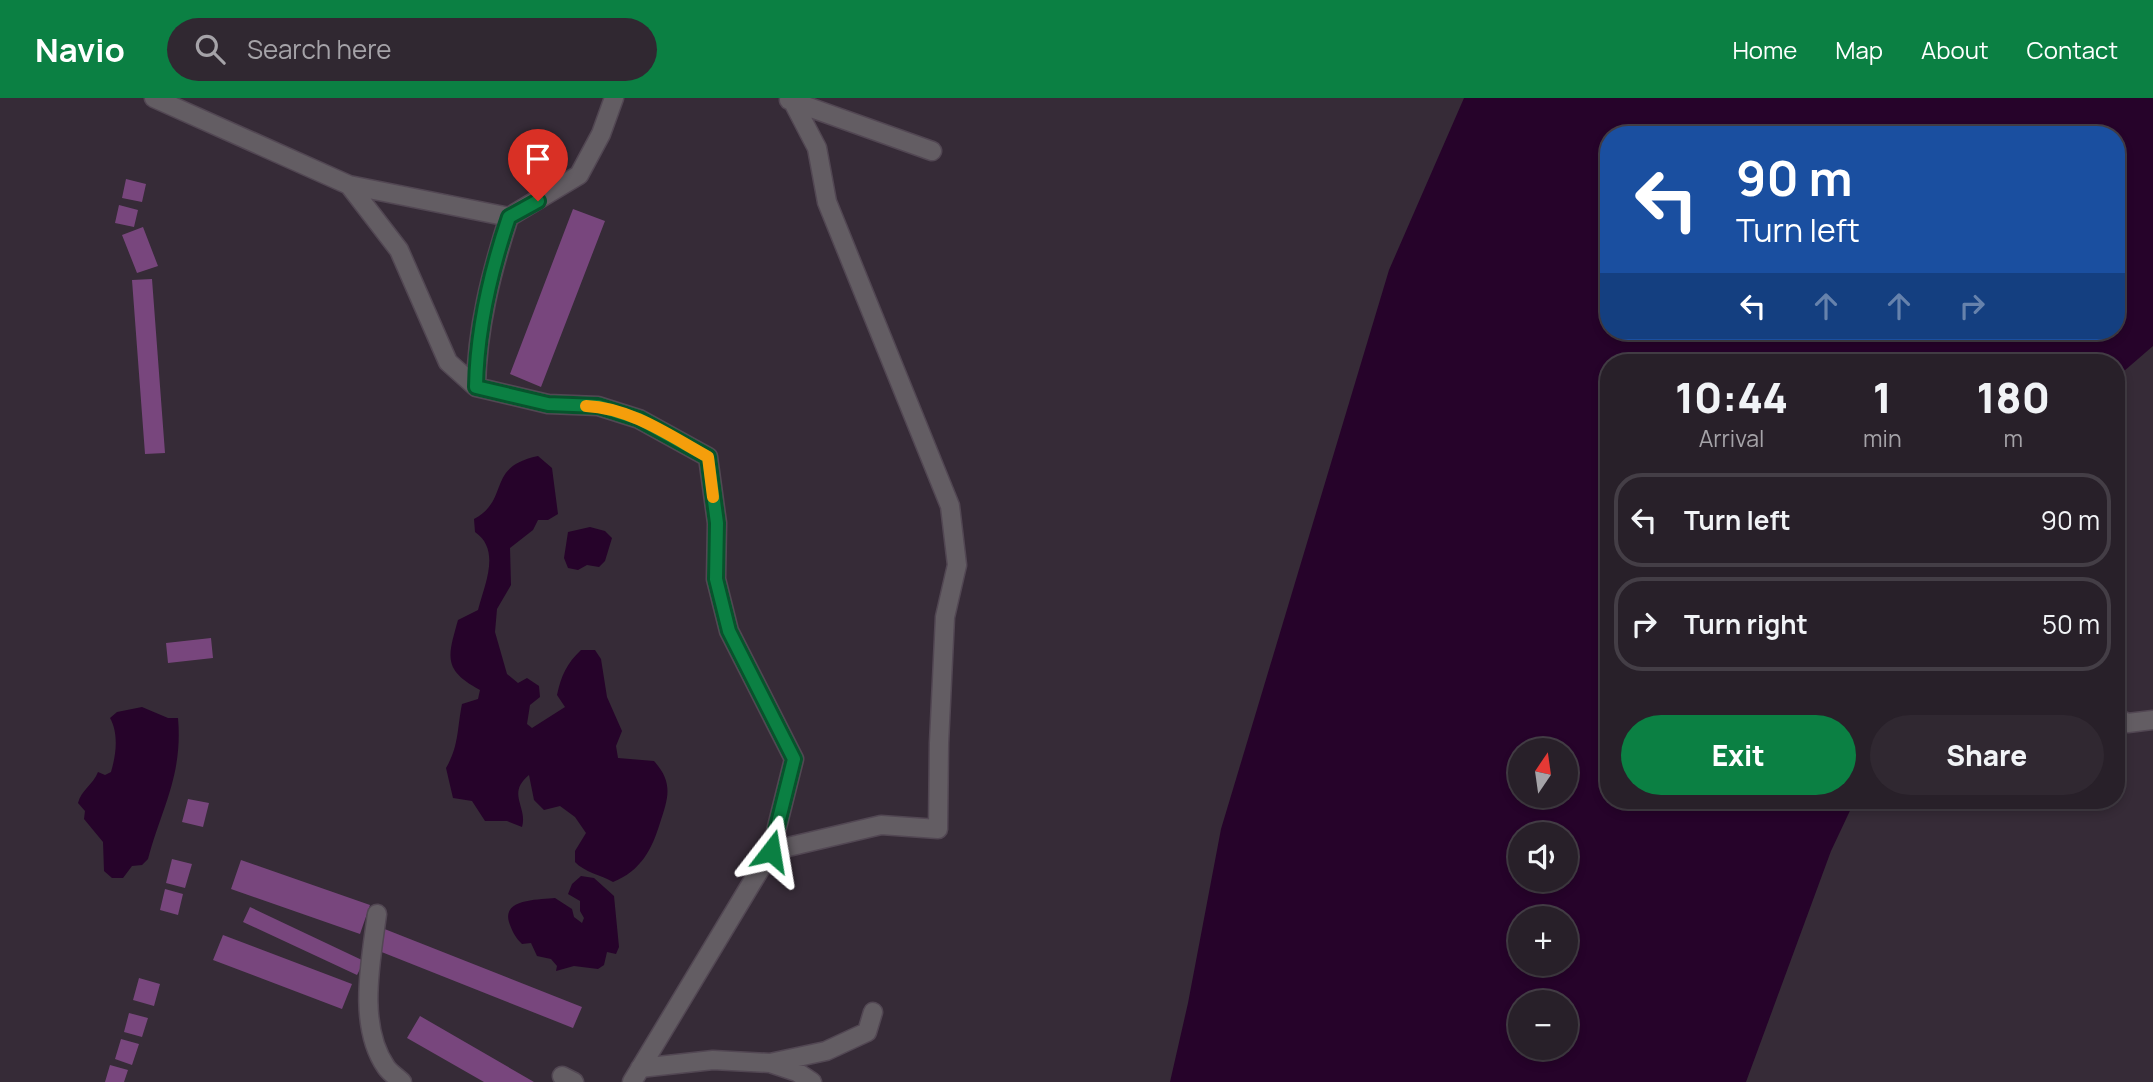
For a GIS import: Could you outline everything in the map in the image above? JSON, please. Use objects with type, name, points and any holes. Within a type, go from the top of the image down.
[{"type":"street","points":[[154,98],[349,185],[509,217]]},
{"type":"street","points":[[476,387],[481,323],[494,262],[509,217],[579,175],[601,134],[614,98]]},
{"type":"street","points":[[788,100],[932,151]]},
{"type":"street","points":[[771,851],[881,825],[938,829],[945,617],[957,565],[950,506],[827,202],[817,148],[788,100]]},
{"type":"street","points":[[349,185],[399,250],[448,362],[476,387],[548,404],[598,406],[639,419],[708,457],[717,523],[716,579],[729,631],[794,759],[771,851],[636,1075]]},
{"type":"street","points":[[2125,722],[2153,720]]},
{"type":"street","points":[[377,914],[367,989],[370,1012],[375,1044],[386,1068],[402,1082]]},
{"type":"street","points":[[636,1075],[713,1060],[771,1063],[826,1051],[867,1032],[873,1012]]},
{"type":"street","points":[[771,1063],[797,1072],[812,1082]]},
{"type":"shaded area","points":[[1464,98],[2153,98],[2153,346],[2125,370],[2125,354],[1600,354],[1600,809],[1851,809],[1831,851],[1746,1082],[1170,1082],[1221,829],[1389,270]]},
{"type":"shaded area","points":[[538,456],[552,468],[558,514],[548,520],[538,520],[533,530],[510,548],[511,585],[497,609],[495,632],[507,674],[518,683],[527,678],[539,686],[540,697],[530,705],[527,724],[532,728],[565,707],[557,695],[565,670],[581,650],[595,650],[601,659],[607,697],[622,731],[616,746],[618,758],[654,761],[664,776],[667,798],[653,842],[644,858],[631,872],[613,882],[575,862],[575,851],[586,833],[575,817],[560,806],[544,810],[534,800],[529,775],[522,782],[518,795],[522,827],[507,821],[485,821],[472,801],[453,798],[446,768],[455,745],[462,704],[478,699],[480,690],[459,676],[451,661],[458,620],[478,610],[489,568],[487,548],[483,539],[475,532],[474,519],[492,502],[504,475],[511,468]]},
{"type":"shaded area","points":[[590,527],[605,531],[612,538],[605,561],[599,567],[587,565],[578,570],[568,568],[564,558],[568,532]]},
{"type":"shaded area","points":[[142,707],[168,718],[178,718],[177,757],[170,790],[148,859],[142,865],[132,866],[123,878],[112,878],[104,871],[103,842],[84,819],[85,811],[78,803],[98,772],[105,775],[111,772],[116,745],[110,718],[117,712]]},
{"type":"shaded area","points":[[581,876],[594,878],[614,896],[619,947],[616,954],[607,952],[604,965],[598,969],[574,966],[556,971],[557,966],[551,959],[537,956],[531,943],[520,942],[512,930],[508,916],[515,905],[522,902],[555,898],[572,909],[574,917],[582,923],[584,918],[580,911],[580,901],[568,894],[572,884]]},
{"type":"building","points":[[126,179],[146,184],[142,202],[122,198]]},
{"type":"building","points":[[119,205],[138,210],[134,227],[115,223]]},
{"type":"building","points":[[573,209],[605,221],[541,387],[510,374]]},
{"type":"building","points":[[143,227],[158,266],[137,273],[122,235]]},
{"type":"building","points":[[152,279],[165,453],[145,454],[132,280]]},
{"type":"building","points":[[211,638],[213,658],[168,663],[166,643]]},
{"type":"building","points":[[188,799],[209,803],[203,827],[182,822]]},
{"type":"building","points":[[172,859],[192,864],[185,888],[166,883]]},
{"type":"building","points":[[241,860],[370,905],[360,934],[231,889]]},
{"type":"building","points":[[165,889],[183,894],[178,915],[160,910]]},
{"type":"building","points":[[250,907],[364,961],[357,975],[243,922]]},
{"type":"building","points":[[382,928],[582,1007],[573,1028],[374,949]]},
{"type":"building","points":[[223,935],[352,984],[342,1009],[213,960]]},
{"type":"building","points":[[139,978],[160,984],[154,1006],[133,1000]]},
{"type":"building","points":[[129,1013],[148,1018],[142,1037],[124,1032]]},
{"type":"building","points":[[420,1016],[534,1082],[484,1082],[407,1038]]},
{"type":"building","points":[[121,1039],[139,1044],[132,1065],[115,1059]]},
{"type":"building","points":[[110,1065],[128,1070],[124,1082],[105,1082]]},
{"type":"slow traffic","points":[[586,406],[598,406],[639,419],[708,457],[713,497]]},
{"type":"route","points":[[538,201],[509,217],[494,262],[481,323],[476,387],[548,404],[598,406],[639,419],[708,457],[717,523],[716,579],[729,631],[794,759],[771,851]]}]
